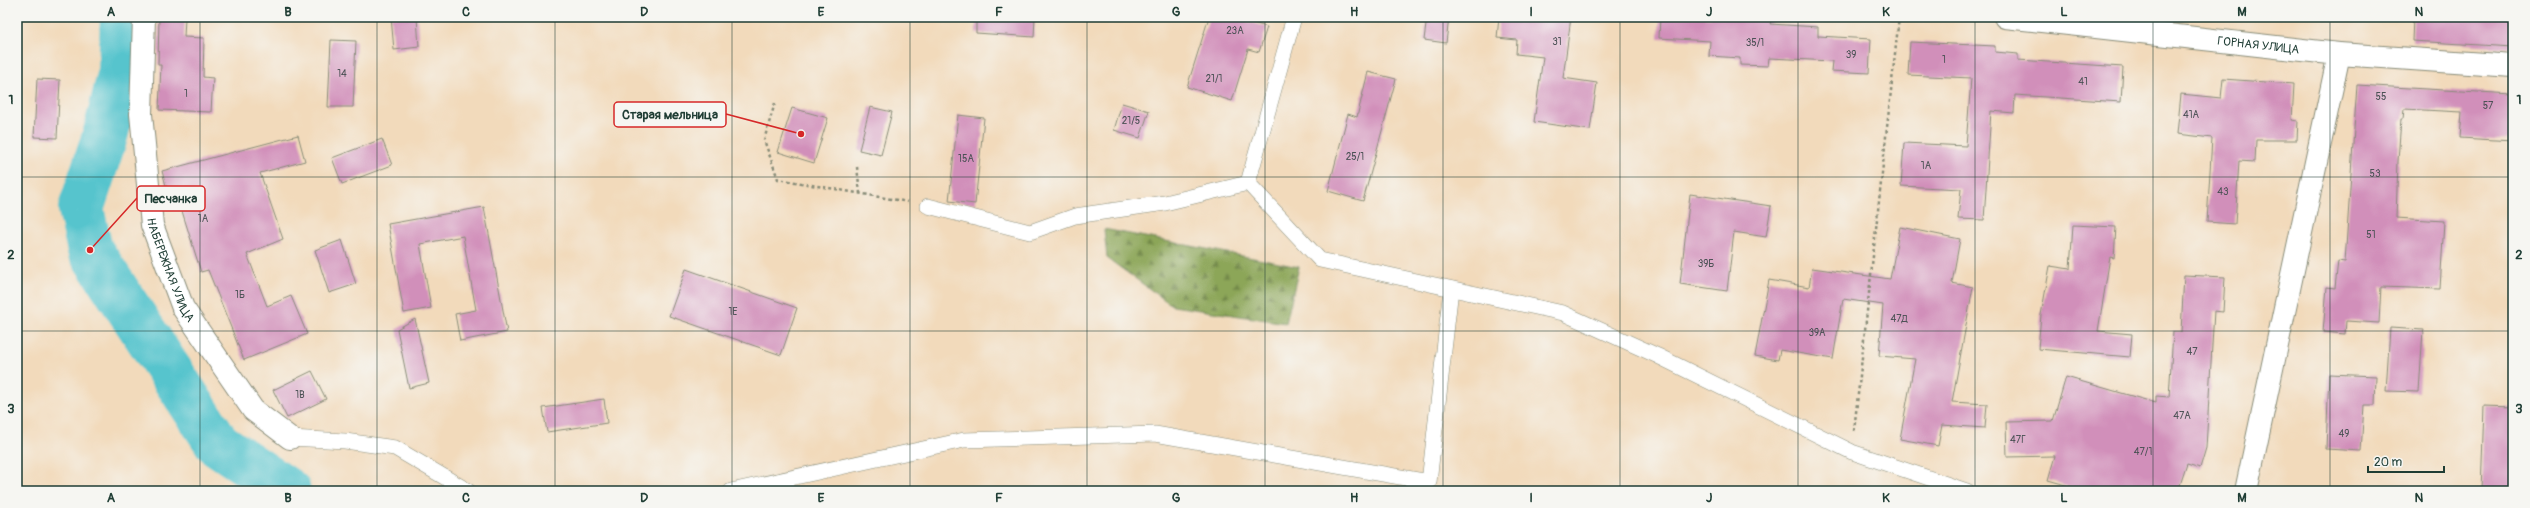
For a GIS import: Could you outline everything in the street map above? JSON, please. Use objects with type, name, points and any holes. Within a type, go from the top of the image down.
[{"type":"street","name":"НАБЕРЕЖНАЯ УЛИЦА","points":[[144,17],[141,114],[152,225],[183,308],[253,410],[290,438]]},
{"type":"street","name":"ГОРНАЯ УЛИЦА","points":[[2005,17],[2339,54],[2513,66]]},
{"type":"street","points":[[2246,491],[2339,54]]},
{"type":"lane","points":[[1248,183],[1294,17]]},
{"type":"lane","points":[[928,206],[1030,232],[1075,216],[1165,203],[1248,183]]},
{"type":"lane","points":[[1248,183],[1320,260],[1562,313],[1658,356],[1852,452],[1967,491]]},
{"type":"lane","points":[[731,491],[964,440],[1155,434],[1429,482],[1451,289]]},
{"type":"lane","points":[[290,438],[345,441],[395,448],[468,491]]},
{"type":"path","points":[[1852,452],[1899,17]]},
{"type":"path","points":[[775,103],[764,140],[778,179],[928,206]]},
{"type":"path","points":[[857,167],[860,193]]},
{"type":"green space","points":[[1104,229],[1299,267],[1286,323],[1173,306],[1107,258]]},
{"type":"building","points":[[159,17],[185,18],[184,37],[204,38],[203,77],[213,78],[211,112],[159,110],[161,65],[158,65]]},
{"type":"building","points":[[391,17],[417,17],[419,47],[394,50]]},
{"type":"building","points":[[976,17],[1035,17],[1034,37],[976,33]]},
{"type":"building","points":[[1209,17],[1231,17],[1267,27],[1259,52],[1248,49],[1232,101],[1187,87]]},
{"type":"building","points":[[1427,17],[1449,17],[1446,43],[1424,40]]},
{"type":"building","points":[[1499,17],[1571,17],[1563,78],[1597,83],[1590,130],[1534,122],[1543,57],[1516,54],[1517,40],[1497,38]]},
{"type":"building","points":[[1660,17],[1718,17],[1771,21],[1770,24],[1818,27],[1818,36],[1871,39],[1869,73],[1831,71],[1832,61],[1769,58],[1768,66],[1740,65],[1740,58],[1709,56],[1710,41],[1659,38]]},
{"type":"building","points":[[2413,17],[2513,17],[2513,47],[2412,41]]},
{"type":"building","points":[[331,40],[356,41],[353,107],[328,107]]},
{"type":"building","points":[[1910,42],[1995,46],[1995,52],[2018,54],[2018,60],[2123,67],[2121,102],[2015,95],[2014,113],[1991,111],[1984,220],[1958,219],[1961,189],[1901,186],[1904,143],[1966,146],[1971,78],[1908,75]]},
{"type":"building","points":[[1368,72],[1396,79],[1363,201],[1328,191],[1348,114],[1357,117]]},
{"type":"building","points":[[37,79],[60,80],[57,138],[34,137]]},
{"type":"building","points":[[2223,79],[2294,84],[2292,120],[2298,121],[2297,140],[2256,140],[2255,162],[2239,161],[2235,224],[2207,222],[2212,138],[2177,134],[2181,94],[2221,98]]},
{"type":"building","points":[[2357,85],[2513,94],[2513,141],[2460,138],[2462,112],[2404,109],[2403,119],[2401,119],[2396,218],[2444,221],[2440,289],[2381,287],[2379,323],[2346,321],[2345,334],[2323,332],[2327,287],[2335,288],[2338,261],[2345,262]]},
{"type":"building","points":[[1122,103],[1149,111],[1140,138],[1114,130]]},
{"type":"building","points":[[870,107],[892,112],[881,155],[859,150]]},
{"type":"building","points":[[792,108],[828,118],[814,163],[778,152]]},
{"type":"building","points":[[958,115],[984,118],[975,204],[949,201]]},
{"type":"building","points":[[298,135],[305,161],[260,173],[283,239],[247,254],[267,306],[291,296],[307,334],[244,360],[208,270],[201,272],[177,195],[169,197],[162,171]]},
{"type":"building","points":[[382,139],[392,165],[342,184],[332,158]]},
{"type":"building","points":[[1690,194],[1771,206],[1766,237],[1734,232],[1727,291],[1680,284]]},
{"type":"building","points":[[484,207],[507,332],[460,341],[455,314],[476,310],[463,236],[420,244],[431,308],[404,313],[388,224]]},
{"type":"building","points":[[2073,225],[2116,227],[2114,258],[2110,257],[2098,331],[2132,334],[2130,357],[2038,349],[2041,315],[2050,266],[2070,269]]},
{"type":"building","points":[[1900,227],[1960,239],[1952,283],[1973,287],[1952,402],[1987,404],[1985,428],[1942,425],[1938,446],[1900,439],[1915,359],[1879,356],[1883,305],[1843,299],[1833,359],[1780,350],[1778,360],[1755,356],[1769,280],[1809,287],[1812,268],[1890,279]]},
{"type":"building","points":[[342,240],[356,284],[329,293],[315,250]]},
{"type":"building","points":[[686,269],[797,308],[781,355],[669,316]]},
{"type":"building","points":[[2184,275],[2225,277],[2223,312],[2214,311],[2206,448],[2200,468],[2187,464],[2178,491],[2087,491],[2048,480],[2055,456],[2007,457],[2006,422],[2053,421],[2066,377],[2156,403],[2156,396],[2169,397],[2173,332],[2181,332]]},
{"type":"building","points":[[415,319],[429,383],[409,388],[397,329]]},
{"type":"building","points":[[2390,328],[2423,330],[2419,392],[2386,391]]},
{"type":"building","points":[[312,371],[326,399],[287,418],[273,390]]},
{"type":"building","points":[[2329,374],[2376,376],[2375,405],[2364,405],[2361,451],[2326,449]]},
{"type":"building","points":[[604,399],[607,423],[547,432],[543,408]]},
{"type":"building","points":[[2484,406],[2513,407],[2513,491],[2481,491]]},
{"type":"waterway","points":[[123,17],[121,71],[105,136],[81,209],[90,250],[218,444],[288,491]]},
{"type":"place","name":"Старая мельница","points":[[801,134]]},
{"type":"place","name":"Песчанка","points":[[90,250]]}]
